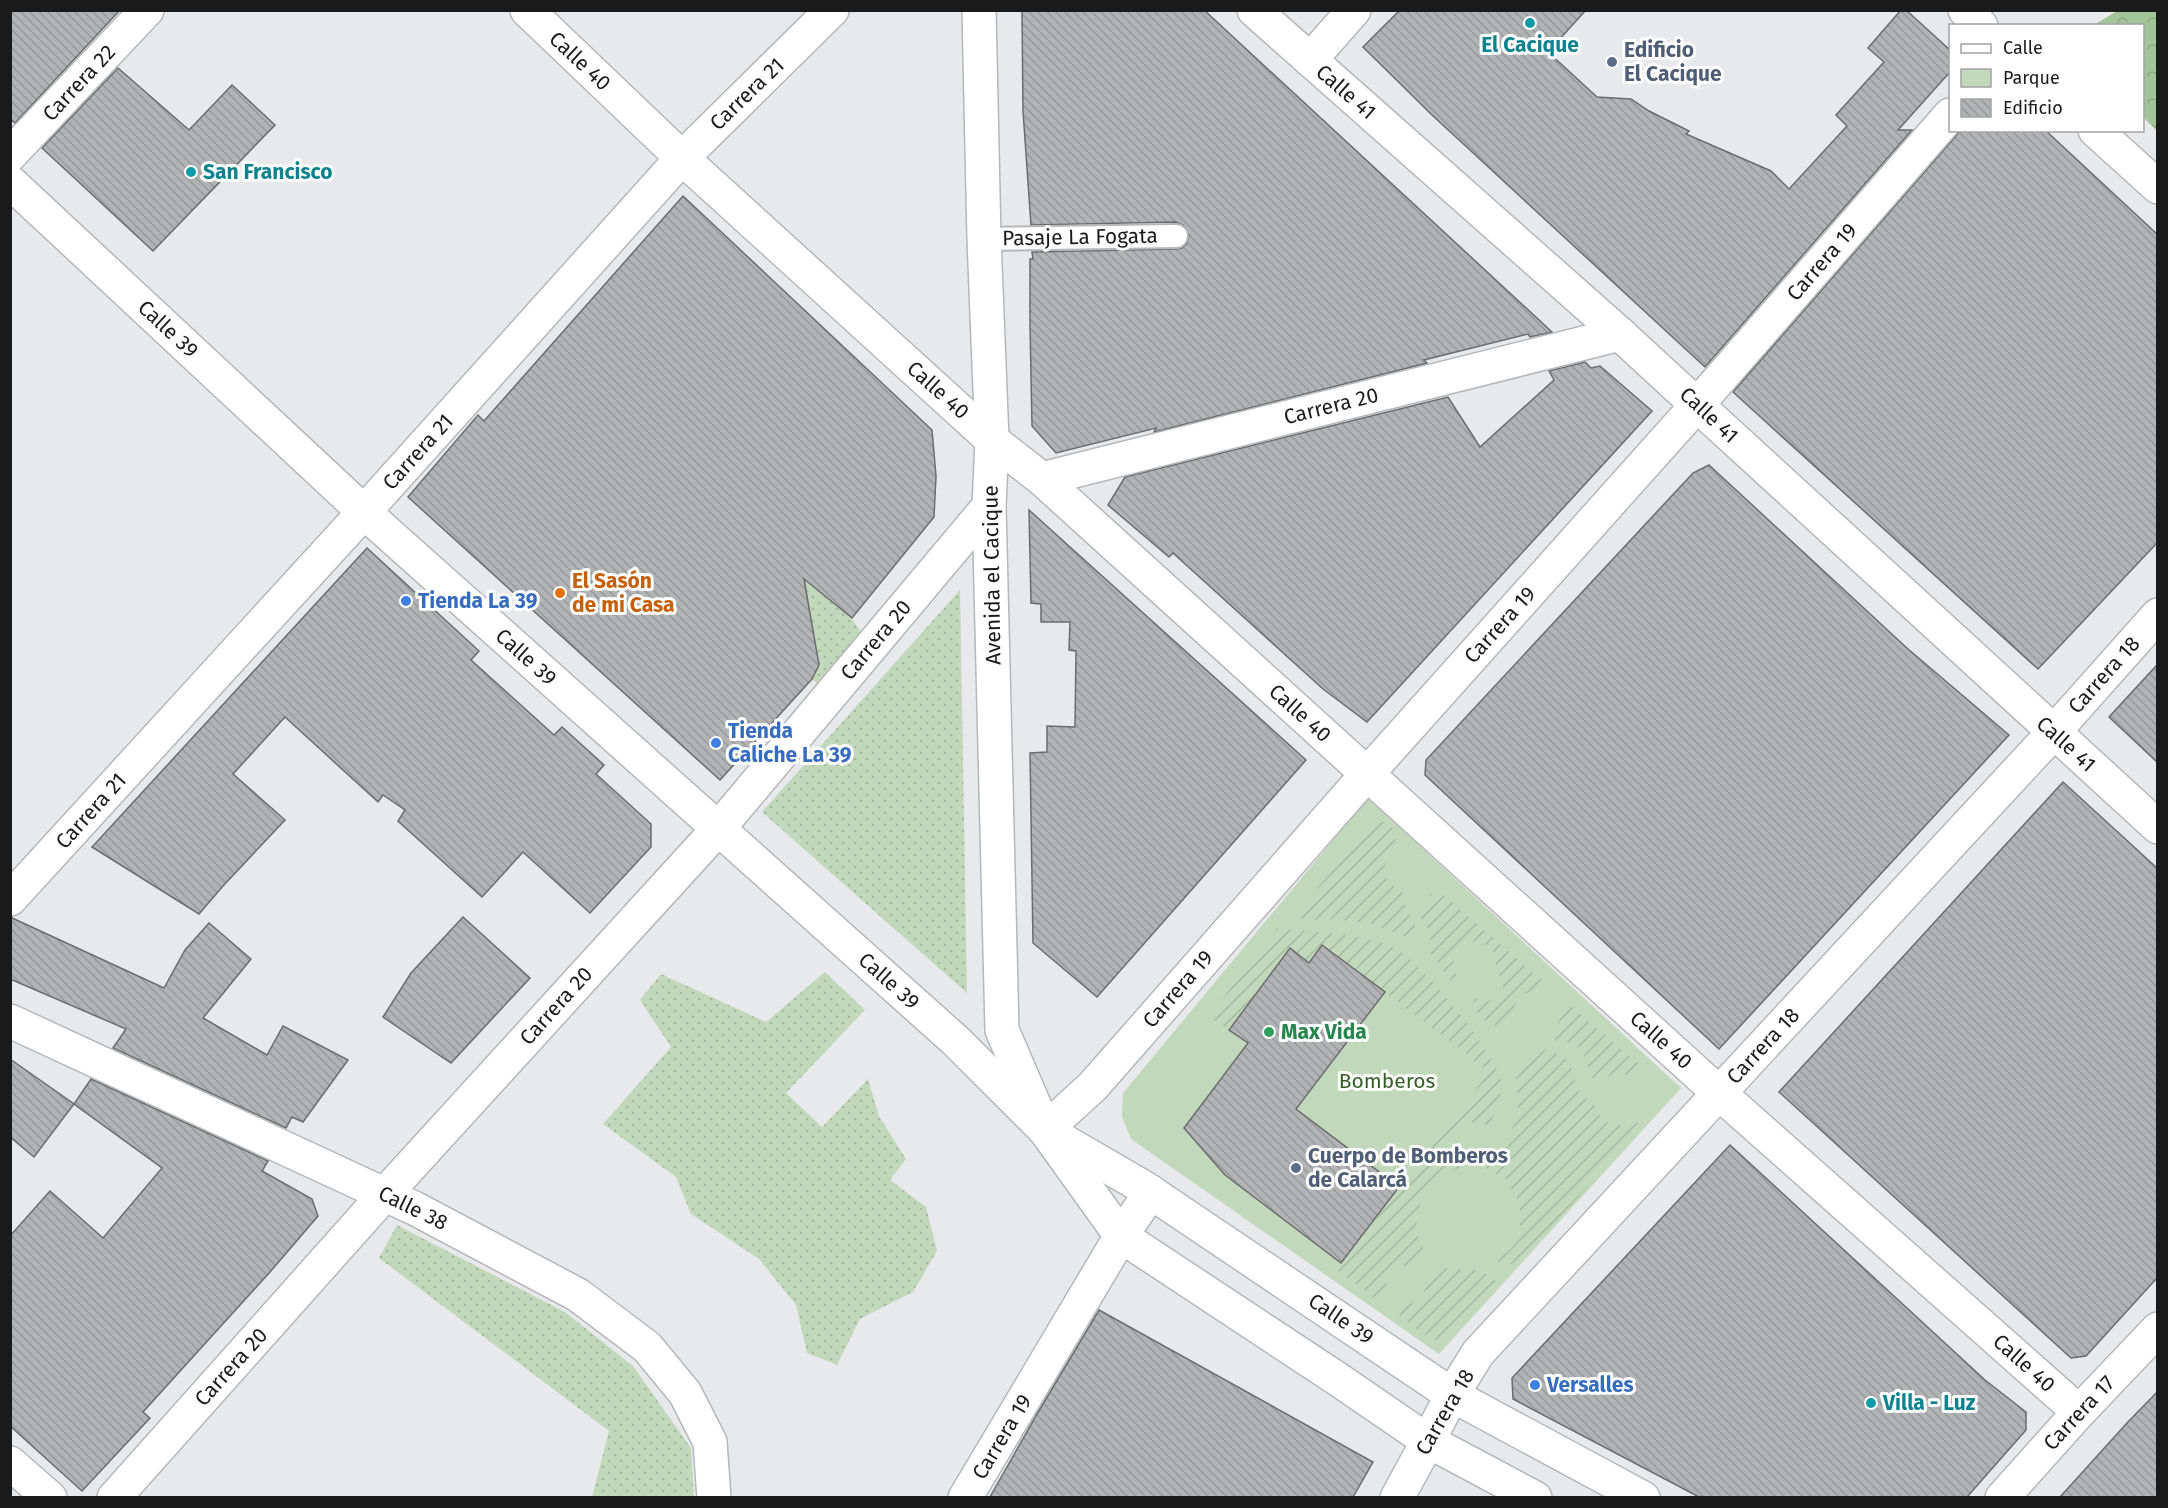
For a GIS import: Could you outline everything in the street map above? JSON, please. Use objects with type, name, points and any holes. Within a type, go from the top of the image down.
[{"type":"street","name":"Carrera 22","points":[[10,155],[147,10]]},
{"type":"street","name":"Calle 40","points":[[527,10],[682,158],[992,440],[1042,479],[1719,1093],[2079,1412]]},
{"type":"street","name":"Carrera 21","points":[[10,900],[364,512],[682,158],[832,10]]},
{"type":"street","name":"Avenida el Cacique","points":[[979,10],[984,239],[992,440],[989,506],[1002,1030],[1044,1130]]},
{"type":"street","name":"Calle 41","points":[[1254,10],[1620,334],[2157,827]]},
{"type":"street","points":[[1310,60],[1354,10]]},
{"type":"street","points":[[1965,10],[1979,24]]},
{"type":"street","name":"Carrera 19","points":[[1044,1130],[1093,1086],[1367,774],[1697,405],[1949,116]]},
{"type":"street","points":[[2097,132],[2157,187]]},
{"type":"street","name":"Calle 39","points":[[10,182],[364,512],[956,1041],[1044,1130],[1121,1236],[1428,1441],[1535,1497]]},
{"type":"street","name":"Carrera 20","points":[[1042,479],[1620,334]]},
{"type":"street","name":"Carrera 20","points":[[114,1497],[385,1194],[718,829],[989,506]]},
{"type":"street","name":"Carrera 18","points":[[1397,1497],[1452,1395],[1478,1353],[2053,733],[2157,615]]},
{"type":"street","name":"Calle 38","points":[[10,1021],[385,1194],[578,1295],[647,1347],[685,1393],[710,1442],[714,1497]]},
{"type":"street","name":"Calle 39","points":[[1044,1130],[1151,1192],[1452,1395],[1643,1497]]},
{"type":"street","name":"Carrera 19","points":[[966,1497],[1121,1236],[1151,1192]]},
{"type":"street","name":"Carrera 17","points":[[2002,1497],[2157,1329]]},
{"type":"street","points":[[10,1463],[50,1497]]},
{"type":"lane","name":"Pasaje La Fogata","points":[[984,239],[1176,236]]},
{"type":"green space","points":[[2117,11],[2157,11],[2157,131],[2144,118],[2144,24],[2096,24]]},
{"type":"green space","points":[[782,561],[851,618],[862,633],[819,685],[812,679],[819,665],[810,612]]},
{"type":"green space","points":[[960,590],[967,993],[762,812]]},
{"type":"green space","name":"Bomberos","points":[[1368,798],[1681,1088],[1439,1354],[1131,1139],[1122,1117],[1123,1093]]},
{"type":"green space","points":[[1382,821],[1395,830],[1393,849],[1384,869],[1391,884],[1403,893],[1404,904],[1417,929],[1414,940],[1372,924],[1335,919],[1304,920],[1295,914],[1374,822]]},
{"type":"green space","points":[[1440,892],[1544,982],[1541,990],[1529,992],[1520,998],[1513,1012],[1513,1019],[1498,1026],[1486,1022],[1471,1005],[1476,998],[1484,1002],[1494,1000],[1503,988],[1494,954],[1486,945],[1470,942],[1457,952],[1454,969],[1459,979],[1454,985],[1429,951],[1431,935],[1420,916],[1419,908],[1426,903],[1431,894]]},
{"type":"green space","points":[[1277,928],[1356,937],[1386,944],[1398,950],[1424,973],[1457,1011],[1487,1051],[1501,1082],[1500,1099],[1489,1125],[1466,1122],[1450,1139],[1442,1159],[1461,1166],[1433,1186],[1421,1204],[1417,1228],[1425,1251],[1415,1267],[1398,1267],[1390,1274],[1387,1291],[1380,1302],[1337,1270],[1481,1083],[1484,1076],[1483,1068],[1322,945],[1309,963],[1290,948],[1229,1030],[1209,1016]]},
{"type":"green space","points":[[825,972],[865,1010],[786,1093],[822,1127],[868,1079],[879,1116],[906,1159],[890,1180],[926,1207],[937,1251],[913,1292],[860,1319],[837,1365],[807,1353],[796,1305],[759,1259],[691,1214],[676,1177],[603,1124],[671,1047],[640,1000],[661,974],[766,1022]]},
{"type":"green space","points":[[1565,1001],[1642,1067],[1635,1078],[1617,1074],[1599,1082],[1591,1077],[1587,1061],[1577,1046],[1572,1043],[1555,1041],[1552,1033],[1559,1021],[1560,1007]]},
{"type":"green space","points":[[1548,1050],[1560,1055],[1568,1062],[1579,1091],[1593,1102],[1604,1120],[1614,1125],[1634,1121],[1642,1126],[1517,1265],[1496,1261],[1512,1248],[1520,1233],[1520,1204],[1506,1179],[1484,1167],[1508,1139],[1518,1113],[1516,1066],[1530,1054]]},
{"type":"green space","points":[[397,1225],[565,1312],[633,1366],[691,1448],[694,1497],[592,1497],[609,1431],[379,1258]]},
{"type":"green space","points":[[1440,1267],[1484,1271],[1489,1278],[1499,1282],[1445,1340],[1431,1340],[1399,1315],[1405,1305],[1415,1302],[1424,1293],[1425,1278]]},
{"type":"building","points":[[10,10],[120,10],[15,123],[10,119]]},
{"type":"building","points":[[1022,10],[1204,10],[1552,332],[1530,337],[1528,334],[1424,360],[1427,363],[1154,432],[1156,428],[1056,453],[1032,426],[1030,259],[1033,259],[1032,252],[1176,249],[1182,248],[1187,243],[1189,235],[1183,225],[1176,222],[1031,225],[1023,111]]},
{"type":"building","points":[[1400,10],[1586,10],[1548,52],[1597,97],[1631,99],[1649,111],[1689,131],[1686,134],[1771,171],[1789,189],[1847,126],[1836,115],[1884,62],[1868,48],[1901,10],[1906,10],[1949,49],[1949,73],[1898,130],[1912,130],[1705,367],[1432,115],[1363,47]]},
{"type":"building","points":[[118,68],[189,130],[232,85],[275,125],[153,251],[42,148]]},
{"type":"building","points":[[1959,132],[2047,132],[2157,234],[2157,543],[2038,669],[1733,392]]},
{"type":"building","points":[[683,196],[932,430],[936,476],[934,517],[852,618],[804,579],[819,665],[812,679],[720,780],[408,497],[478,415],[484,421]]},
{"type":"building","points":[[1585,362],[1591,368],[1600,366],[1652,411],[1367,722],[1323,689],[1173,553],[1169,557],[1108,505],[1125,477],[1448,397],[1480,447],[1554,380],[1549,371]]},
{"type":"building","points":[[1709,465],[1908,649],[2009,735],[1719,1049],[1425,775],[1426,760],[1693,473]]},
{"type":"building","points":[[1029,510],[1306,760],[1097,997],[1033,943],[1030,753],[1047,752],[1047,726],[1075,727],[1076,651],[1069,650],[1070,622],[1041,622],[1041,604],[1031,603]]},
{"type":"building","points":[[367,548],[479,651],[471,660],[554,735],[562,727],[604,765],[596,774],[651,824],[651,847],[590,913],[523,852],[482,897],[398,821],[405,810],[383,795],[378,802],[285,717],[233,774],[285,820],[199,914],[92,847]]},
{"type":"building","points":[[2157,665],[2157,762],[2109,717]]},
{"type":"building","points":[[2063,782],[2157,868],[2157,1278],[2086,1356],[2071,1358],[1779,1092]]},
{"type":"building","points":[[10,917],[164,988],[185,950],[209,923],[251,959],[203,1018],[267,1055],[283,1026],[348,1060],[303,1122],[292,1117],[286,1128],[113,1048],[126,1029],[10,979]]},
{"type":"building","points":[[463,917],[530,978],[451,1063],[383,1017],[411,973]]},
{"type":"building","points":[[1322,945],[1385,992],[1296,1109],[1399,1187],[1341,1263],[1225,1175],[1184,1128],[1248,1043],[1229,1030],[1290,948],[1309,963]]},
{"type":"building","points":[[10,1059],[74,1104],[34,1157],[10,1137]]},
{"type":"building","points":[[91,1079],[268,1161],[262,1171],[312,1199],[318,1216],[143,1412],[150,1418],[82,1491],[10,1426],[10,1236],[50,1191],[103,1238],[162,1168],[74,1104]]},
{"type":"building","points":[[1730,1145],[1985,1380],[2026,1412],[2026,1430],[1967,1497],[1699,1497],[1513,1399],[1512,1378]]},
{"type":"building","points":[[1099,1310],[1373,1462],[1353,1497],[990,1497]]},
{"type":"building","points":[[2157,1392],[2157,1497],[2060,1497],[2127,1423]]},
{"type":"place","name":"El Cacique","points":[[1530,23]]},
{"type":"place","name":"Edificio El Cacique","points":[[1612,62]]},
{"type":"place","name":"San Francisco","points":[[191,172]]},
{"type":"place","name":"El Sasón de mi Casa","points":[[560,593]]},
{"type":"place","name":"Tienda La 39","points":[[406,601]]},
{"type":"place","name":"Tienda Caliche La 39","points":[[716,743]]},
{"type":"place","name":"Max Vida","points":[[1269,1032]]},
{"type":"place","name":"Cuerpo de Bomberos de Calarcá","points":[[1296,1168]]},
{"type":"place","name":"Versalles","points":[[1535,1385]]},
{"type":"place","name":"Villa - Luz","points":[[1871,1403]]}]
